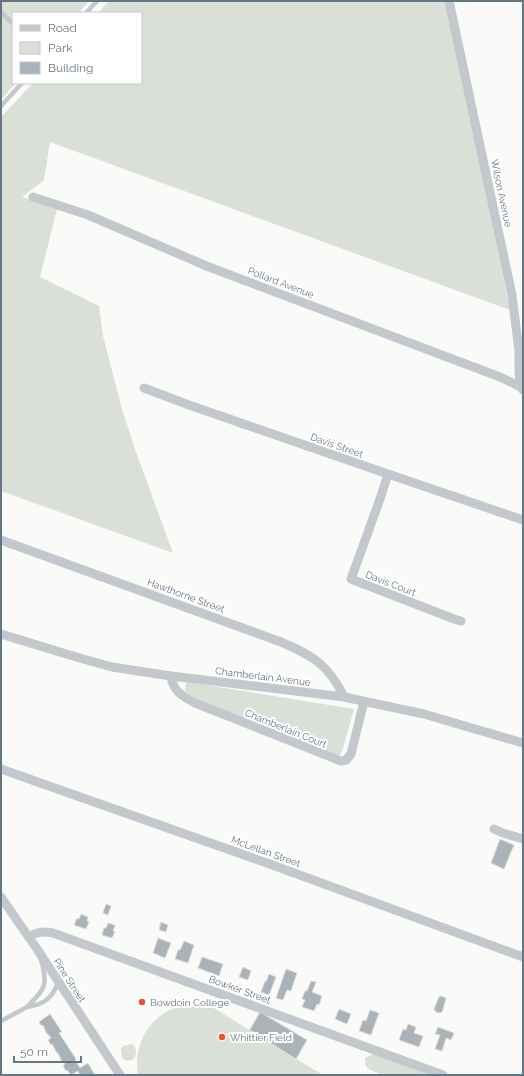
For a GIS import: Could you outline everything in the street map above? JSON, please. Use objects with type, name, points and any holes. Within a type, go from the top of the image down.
[{"type":"street","name":"Wilson Avenue","points":[[449,1],[512,295],[522,388]]},
{"type":"street","name":"Pollard Avenue","points":[[33,197],[88,215],[209,267],[500,377],[522,388]]},
{"type":"street","name":"Davis Street","points":[[144,388],[189,405],[523,520]]},
{"type":"street","name":"Davis Court","points":[[388,474],[351,579],[461,621]]},
{"type":"street","name":"Hawthorne Street","points":[[1,540],[298,649],[312,657],[332,676],[344,697]]},
{"type":"street","name":"Chamberlain Avenue","points":[[1,634],[112,667],[171,676],[344,697],[424,714],[523,743]]},
{"type":"street","name":"Chamberlain Court","points":[[171,676],[172,683],[176,689],[183,696],[195,703],[340,761],[346,760],[350,754],[364,701]]},
{"type":"street","name":"McLellan Street","points":[[1,769],[275,866],[523,957]]},
{"type":"street","points":[[494,829],[523,839]]},
{"type":"street","name":"Pine Street","points":[[1,897],[120,1075]]},
{"type":"street","name":"Bowker Street","points":[[28,936],[45,931],[53,933],[443,1075]]},
{"type":"lane","points":[[87,12],[98,1]]},
{"type":"lane","points":[[1,12],[12,23]]},
{"type":"lane","points":[[1,106],[21,84]]},
{"type":"lane","points":[[1,1020],[27,1007],[42,992],[45,980],[37,949]]},
{"type":"lane","points":[[27,1007],[36,1006],[46,1000],[56,990],[58,982]]},
{"type":"lane","name":"Pine Street","points":[[42,992],[54,992]]},
{"type":"green space","points":[[1,1],[89,1],[80,12],[12,12],[12,84],[15,84],[1,100]]},
{"type":"green space","points":[[109,1],[448,1],[510,310],[50,142],[44,180],[22,197],[57,209],[40,277],[99,306],[103,336],[122,409],[173,553],[1,491],[1,117],[32,84],[142,84],[142,12],[99,12]]},
{"type":"green space","points":[[188,682],[354,709],[342,752],[339,756],[199,701],[185,691],[186,683]]},
{"type":"green space","name":"Whittier Field","points":[[198,998],[249,1030],[260,1012],[307,1040],[296,1059],[323,1075],[138,1075],[137,1065],[140,1046],[143,1037],[154,1021],[170,1010],[194,1005]]},
{"type":"green space","points":[[132,1044],[136,1049],[136,1055],[130,1061],[127,1061],[122,1058],[121,1048]]},
{"type":"green space","points":[[374,1054],[425,1072],[424,1075],[382,1075],[371,1070],[366,1065],[365,1058]]},
{"type":"building","points":[[500,839],[514,845],[504,869],[491,863]]},
{"type":"building","points":[[106,904],[111,906],[108,915],[103,913]]},
{"type":"building","points":[[81,914],[88,917],[87,921],[89,922],[86,929],[74,925],[77,918],[79,919]]},
{"type":"building","points":[[161,922],[168,925],[166,932],[159,930]]},
{"type":"building","points":[[108,923],[115,925],[113,931],[115,931],[112,938],[102,935],[104,928],[106,928]]},
{"type":"building","points":[[158,938],[171,943],[165,958],[153,953]]},
{"type":"building","points":[[184,941],[194,945],[188,963],[175,959],[178,950],[180,950]]},
{"type":"building","points":[[202,957],[223,964],[219,976],[198,968]]},
{"type":"building","points":[[243,967],[251,971],[248,980],[239,977]]},
{"type":"building","points":[[286,969],[297,973],[291,991],[287,990],[283,1000],[276,998]]},
{"type":"building","points":[[269,974],[276,977],[269,995],[261,992]]},
{"type":"building","points":[[311,981],[316,982],[312,992],[322,996],[319,1005],[317,1004],[314,1011],[302,1007],[305,1000],[302,999]]},
{"type":"building","points":[[441,996],[446,999],[442,1012],[439,1013],[434,1009],[439,997]]},
{"type":"building","points":[[339,1009],[351,1014],[347,1024],[335,1019]]},
{"type":"building","points":[[370,1010],[379,1013],[371,1035],[359,1031],[363,1020],[366,1021]]},
{"type":"building","points":[[260,1012],[307,1040],[296,1059],[250,1030]]},
{"type":"building","points":[[50,1014],[62,1032],[59,1033],[76,1059],[75,1060],[80,1068],[88,1063],[95,1075],[80,1075],[78,1071],[71,1075],[67,1070],[66,1071],[63,1066],[65,1064],[63,1061],[62,1062],[58,1053],[48,1040],[51,1038],[47,1034],[43,1025],[42,1026],[39,1022]]},
{"type":"building","points":[[408,1024],[416,1027],[414,1033],[423,1036],[419,1047],[399,1040],[403,1029],[406,1030]]},
{"type":"building","points":[[438,1027],[454,1033],[451,1040],[446,1038],[442,1051],[435,1049],[440,1035],[435,1034]]},
{"type":"place","name":"Bowdoin College","points":[[142,1002]]},
{"type":"place","name":"Whittier Field","points":[[222,1037]]}]
